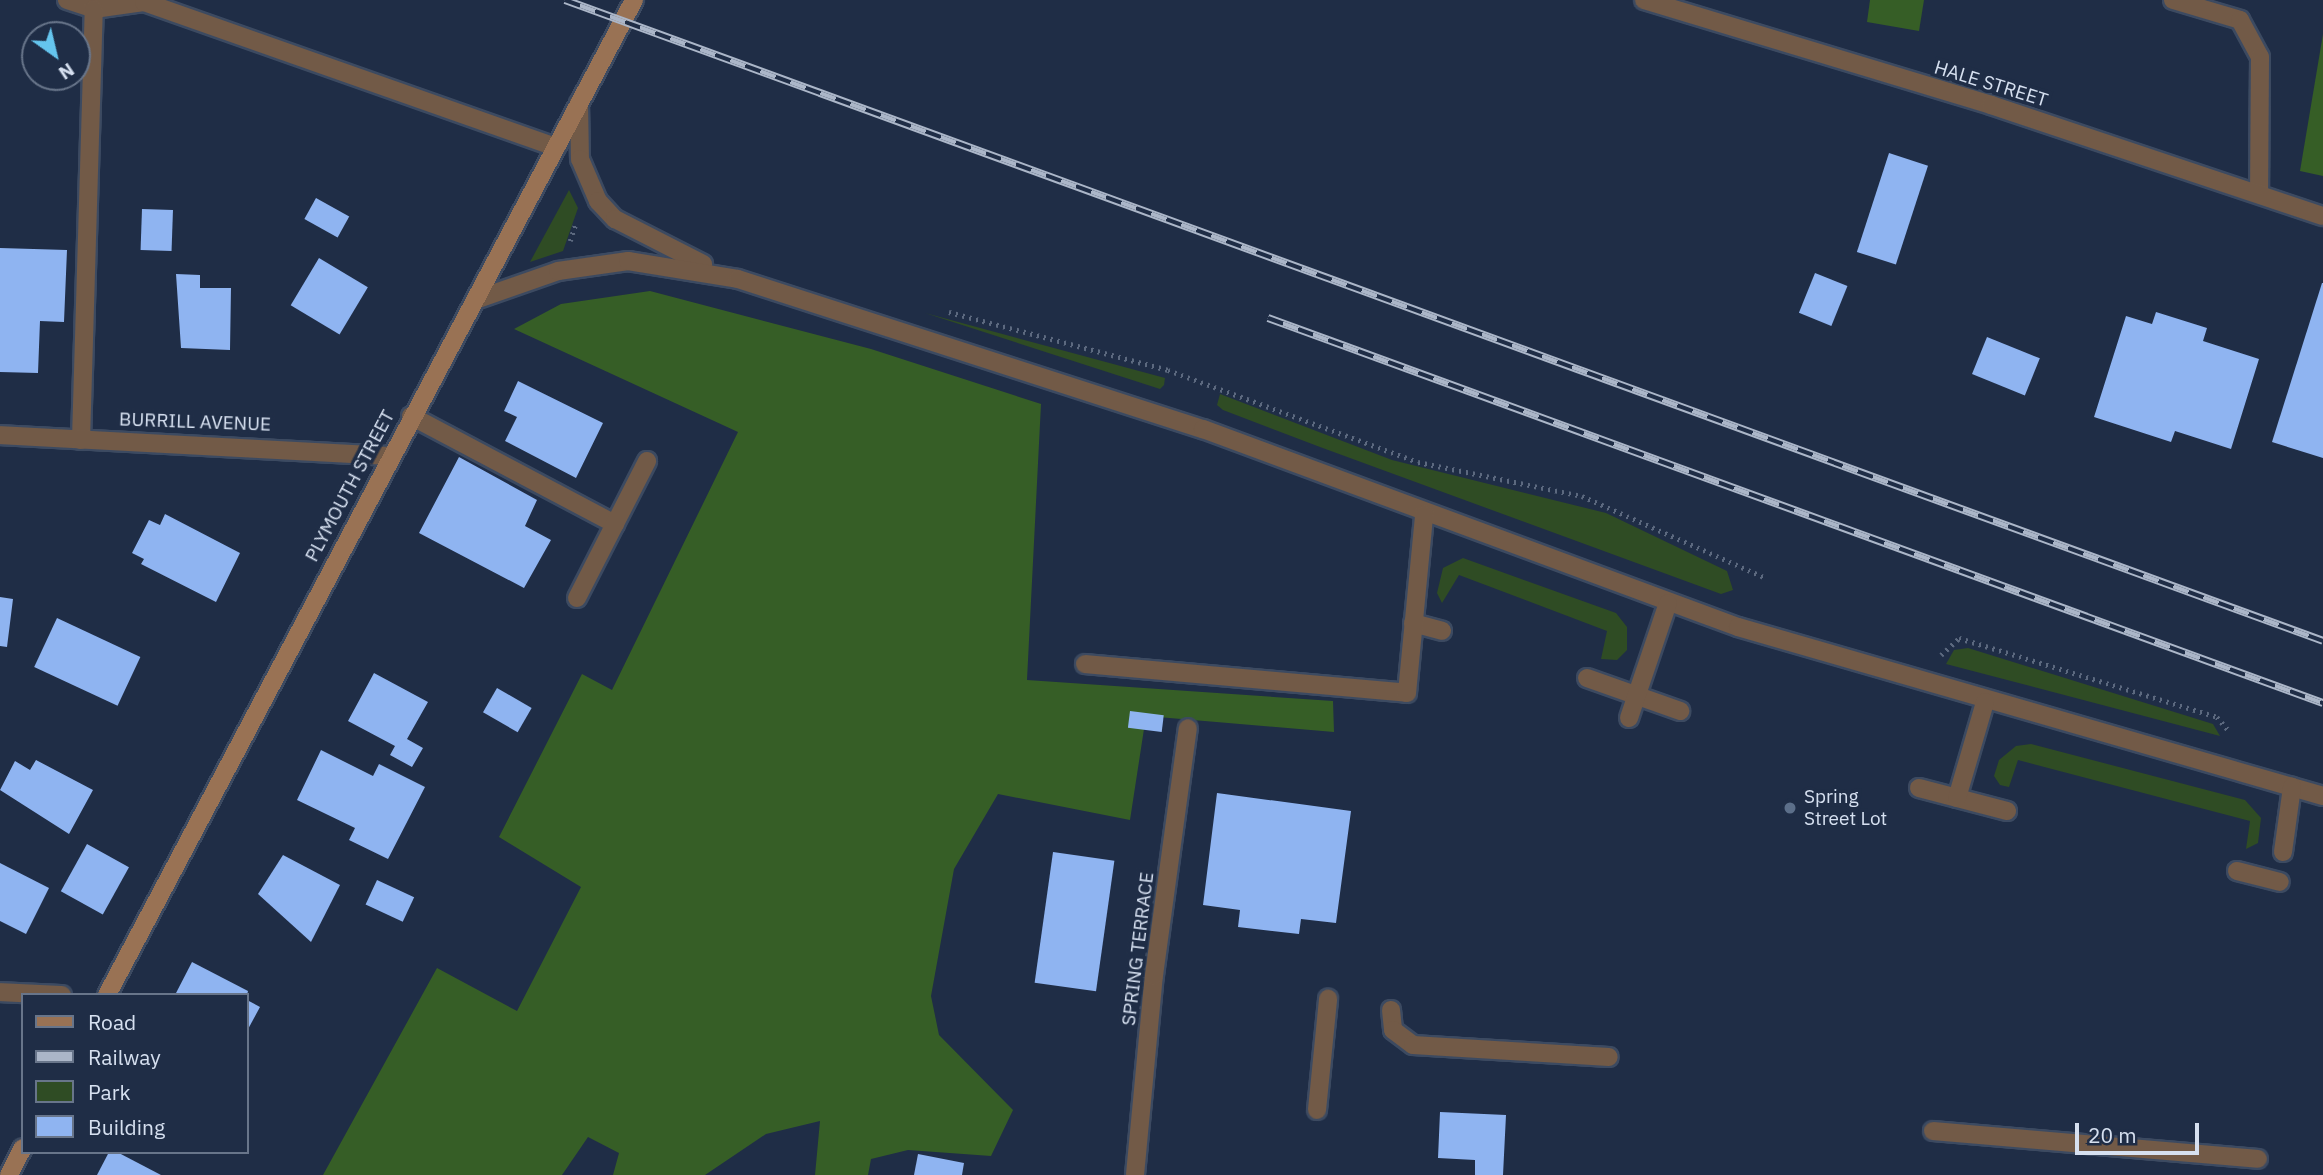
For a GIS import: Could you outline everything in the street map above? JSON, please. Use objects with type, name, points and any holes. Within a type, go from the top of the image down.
[{"type":"main road","name":"PLYMOUTH STREET","points":[[108,993],[389,456],[478,299],[634,0]]},
{"type":"main road","points":[[9,1175],[21,1153]]},
{"type":"street","points":[[67,0],[94,9],[144,2],[556,147]]},
{"type":"street","name":"HALE STREET","points":[[1644,0],[2259,193],[2323,216]]},
{"type":"street","points":[[2173,0],[2239,20],[2260,57],[2259,193]]},
{"type":"street","points":[[81,440],[94,9]]},
{"type":"street","points":[[579,103],[583,174],[606,211],[651,240],[738,279],[1203,429],[1424,515],[1668,603],[1985,702],[2323,796]]},
{"type":"street","points":[[478,299],[558,271],[628,261],[738,279]]},
{"type":"street","points":[[411,416],[615,524]]},
{"type":"street","name":"BURRILL AVENUE","points":[[0,435],[389,456]]},
{"type":"street","points":[[577,598],[647,461]]},
{"type":"street","points":[[1085,664],[1407,693],[1424,515]]},
{"type":"street","points":[[1629,718],[1633,695],[1668,603]]},
{"type":"street","points":[[1413,623],[1442,631]]},
{"type":"street","points":[[1587,678],[1680,711]]},
{"type":"street","points":[[1957,798],[1985,702]]},
{"type":"street","name":"SPRING TERRACE","points":[[1135,1175],[1154,975],[1188,729]]},
{"type":"street","points":[[2283,852],[2292,786]]},
{"type":"street","points":[[1919,788],[2007,811]]},
{"type":"street","points":[[2237,872],[2280,882]]},
{"type":"street","points":[[0,992],[21,993]]},
{"type":"street","points":[[1317,1110],[1328,999]]},
{"type":"street","points":[[1391,1010],[1393,1030],[1413,1045],[1609,1057]]},
{"type":"street","points":[[1933,1131],[2258,1159]]},
{"type":"path","points":[[571,252],[572,231],[584,213]]},
{"type":"path","points":[[940,310],[1168,370],[1418,462],[1582,496],[1764,577]]},
{"type":"path","points":[[1941,656],[1947,643],[1959,638],[2205,713],[2224,720],[2230,732]]},
{"type":"green space","points":[[1870,0],[1924,0],[1919,31],[1867,22]]},
{"type":"green space","points":[[2323,34],[2323,176],[2300,171]]},
{"type":"green space","points":[[569,190],[578,208],[563,251],[530,262]]},
{"type":"green space","points":[[650,291],[871,349],[1041,404],[1027,680],[1333,701],[1334,732],[1146,716],[1130,820],[998,794],[954,869],[931,996],[939,1035],[1013,1110],[991,1156],[908,1150],[871,1159],[868,1175],[815,1175],[820,1121],[766,1134],[705,1175],[613,1175],[619,1153],[588,1137],[562,1175],[323,1175],[437,968],[517,1011],[581,887],[499,837],[582,674],[612,690],[738,432],[514,329],[561,304]]},
{"type":"green space","points":[[925,313],[1165,378],[1164,385],[1160,389]]},
{"type":"green space","points":[[1220,394],[1392,460],[1606,513],[1727,571],[1733,590],[1721,594],[1223,410],[1217,405]]},
{"type":"green space","points":[[1463,558],[1616,613],[1627,627],[1627,650],[1617,660],[1601,659],[1607,631],[1459,575],[1442,603],[1437,593],[1443,568]]},
{"type":"green space","points":[[1968,648],[2213,724],[2220,736],[1946,664],[1954,650]]},
{"type":"green space","points":[[2031,744],[2245,800],[2261,818],[2258,843],[2246,849],[2250,821],[2018,760],[2009,787],[2000,785],[1994,776],[1999,760],[2016,746]]},
{"type":"building","points":[[1889,153],[1928,166],[1896,265],[1857,252]]},
{"type":"building","points":[[316,198],[349,216],[338,237],[304,219]]},
{"type":"building","points":[[142,209],[173,210],[172,251],[141,250]]},
{"type":"building","points":[[0,248],[67,250],[64,322],[40,321],[38,373],[0,372]]},
{"type":"building","points":[[319,258],[368,287],[340,335],[291,305]]},
{"type":"building","points":[[1815,273],[1847,286],[1831,326],[1799,313]]},
{"type":"building","points":[[176,274],[200,275],[200,288],[231,288],[230,350],[181,348]]},
{"type":"building","points":[[2323,283],[2323,458],[2272,442]]},
{"type":"building","points":[[2156,312],[2207,328],[2203,341],[2259,359],[2231,449],[2175,431],[2171,442],[2094,417],[2126,316],[2152,324]]},
{"type":"building","points":[[1987,337],[2040,358],[2025,395],[1972,374]]},
{"type":"building","points":[[518,381],[603,423],[576,478],[505,441],[517,417],[504,411]]},
{"type":"building","points":[[459,457],[537,500],[525,526],[551,540],[524,588],[419,533]]},
{"type":"building","points":[[165,514],[240,553],[216,602],[141,564],[144,559],[132,553],[149,520],[160,525]]},
{"type":"building","points":[[0,597],[13,599],[7,647],[0,646]]},
{"type":"building","points":[[57,618],[140,657],[118,706],[34,667]]},
{"type":"building","points":[[374,673],[428,702],[407,739],[423,748],[412,767],[390,755],[395,746],[348,721]]},
{"type":"building","points":[[497,688],[532,708],[518,732],[483,712]]},
{"type":"building","points":[[1130,711],[1164,715],[1162,732],[1128,728]]},
{"type":"building","points":[[321,750],[373,776],[379,764],[425,787],[388,859],[349,840],[355,828],[297,800]]},
{"type":"building","points":[[36,760],[93,790],[69,834],[0,790],[15,761],[30,770]]},
{"type":"building","points":[[1217,793],[1351,811],[1336,923],[1301,919],[1299,934],[1238,927],[1240,910],[1203,905]]},
{"type":"building","points":[[87,844],[129,867],[103,915],[61,891]]},
{"type":"building","points":[[1053,852],[1114,861],[1096,991],[1035,983]]},
{"type":"building","points":[[283,855],[340,885],[311,942],[258,894]]},
{"type":"building","points":[[0,863],[49,888],[26,934],[0,921]]},
{"type":"building","points":[[377,880],[414,897],[403,922],[366,904]]},
{"type":"building","points":[[192,962],[248,991],[248,993],[176,993]]},
{"type":"building","points":[[248,1001],[260,1007],[248,1029]]},
{"type":"building","points":[[1440,1112],[1506,1115],[1503,1175],[1475,1175],[1475,1160],[1438,1158]]},
{"type":"building","points":[[108,1154],[121,1154],[161,1175],[97,1175]]},
{"type":"building","points":[[918,1154],[964,1163],[962,1175],[914,1175]]},
{"type":"railway","points":[[565,0],[2323,641]]},
{"type":"railway","points":[[1268,318],[2323,703]]},
{"type":"place","name":"Spring Street Lot","points":[[1790,808]]}]
